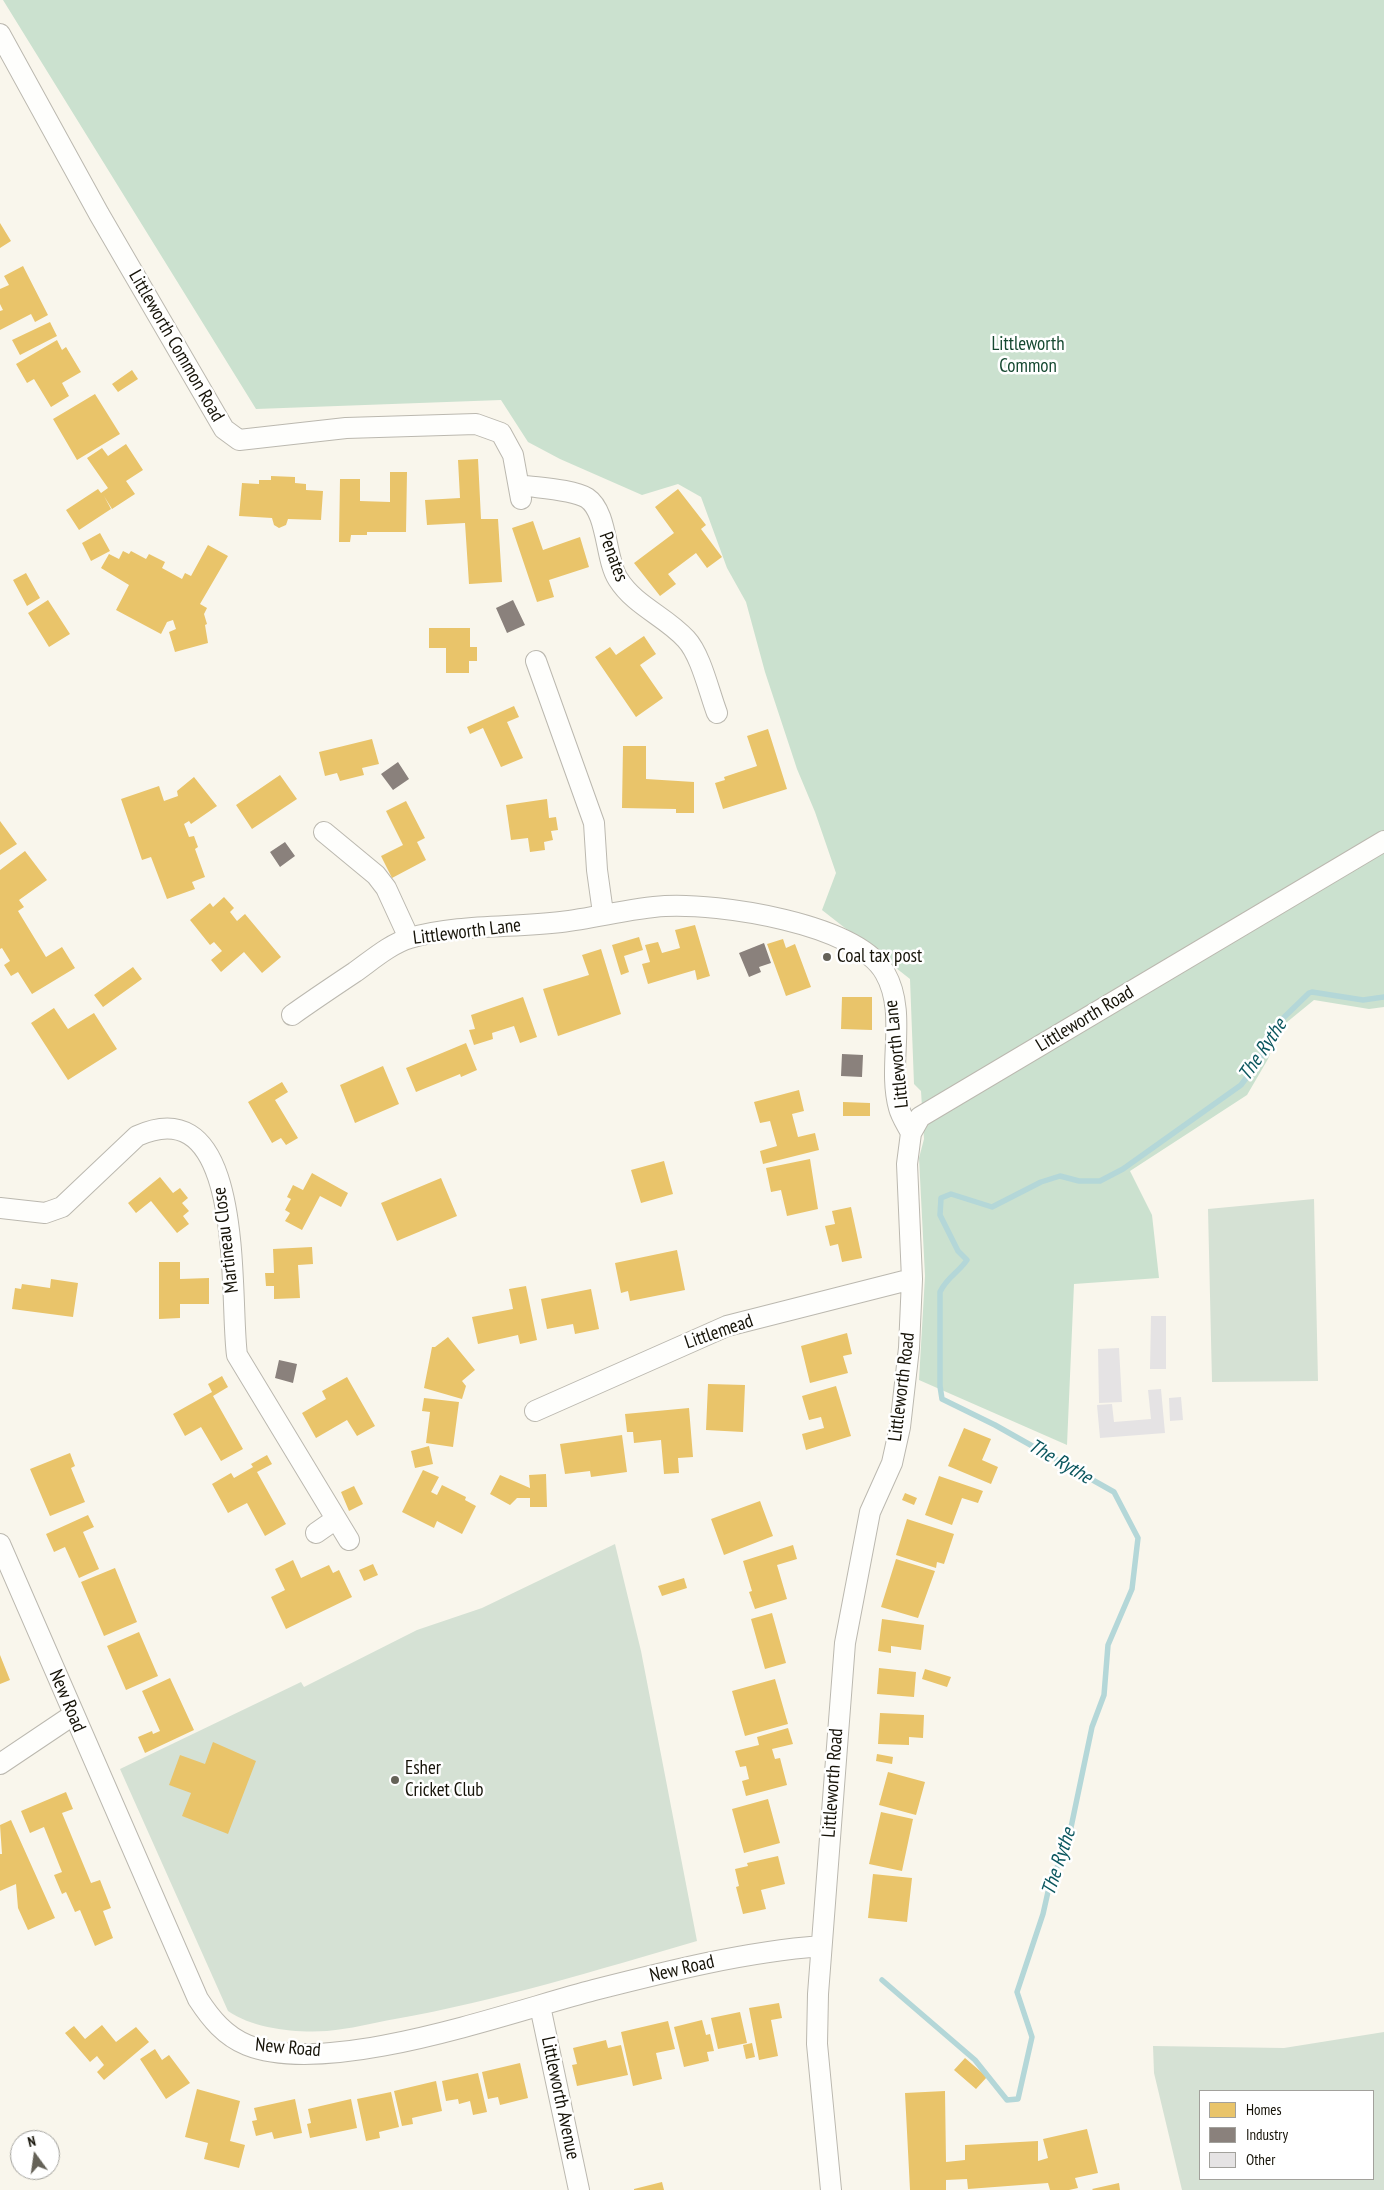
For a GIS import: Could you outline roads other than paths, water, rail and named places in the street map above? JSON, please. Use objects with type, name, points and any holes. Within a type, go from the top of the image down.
[{"type":"street","name":"Littleworth Common Road","points":[[0,34],[99,214],[224,430],[230,436],[239,440],[309,431],[476,424],[501,433],[513,454],[521,492]]},
{"type":"street","name":"Penates","points":[[521,492],[576,494],[588,498],[597,508],[616,577],[629,595],[687,640],[696,656],[717,713]]},
{"type":"street","points":[[536,661],[594,823],[596,870],[603,913]]},
{"type":"street","points":[[324,829],[376,874],[386,888],[408,938]]},
{"type":"street","name":"Littleworth Road","points":[[831,2190],[817,2044],[821,1946],[845,1644],[870,1512],[892,1463],[900,1426],[909,1348],[912,1279],[907,1164],[911,1133],[920,1117],[1384,841]]},
{"type":"street","name":"Littleworth Lane","points":[[292,1015],[389,948],[408,938],[461,929],[563,922],[603,913],[666,906],[735,910],[803,924],[852,943],[868,953],[885,973],[895,1004],[899,1107],[911,1133]]},
{"type":"street","name":"Martineau Close","points":[[0,1208],[44,1213],[62,1207],[137,1136],[148,1131],[164,1127],[185,1132],[197,1140],[210,1156],[222,1187],[230,1240],[233,1328],[236,1355],[349,1540]]},
{"type":"street","name":"Littlemead","points":[[535,1411],[727,1326],[912,1279]]},
{"type":"street","points":[[316,1533],[336,1519]]},
{"type":"street","name":"New Road","points":[[0,1544],[73,1716],[198,1999],[210,2018],[228,2035],[248,2045],[270,2050],[317,2053],[412,2039],[627,1982],[719,1960],[821,1946]]},
{"type":"street","points":[[0,1764],[73,1716]]},
{"type":"street","name":"Littleworth Avenue","points":[[540,2006],[579,2190]]},
{"type":"waterway","name":"The Rythe","points":[[882,1980],[975,2060],[1007,2100],[1018,2099],[1032,2037],[1017,1992],[1043,1914],[1052,1874],[1065,1856],[1092,1727],[1104,1695],[1108,1645],[1132,1589],[1138,1538],[1114,1492],[995,1425],[942,1399],[940,1386],[940,1292],[946,1282],[967,1260],[958,1251],[940,1215],[941,1198],[951,1194],[992,1207],[1041,1182],[1060,1176],[1079,1181],[1100,1181],[1123,1169],[1241,1085],[1259,1061],[1274,1027],[1309,993],[1363,1000],[1384,997]]},
{"type":"place","name":"Coal tax post","points":[[827,957]]},
{"type":"place","name":"Esher Cricket Club","points":[[395,1780]]},
{"type":"park label","name":"Littleworth Common","points":[[1028,356]]}]
